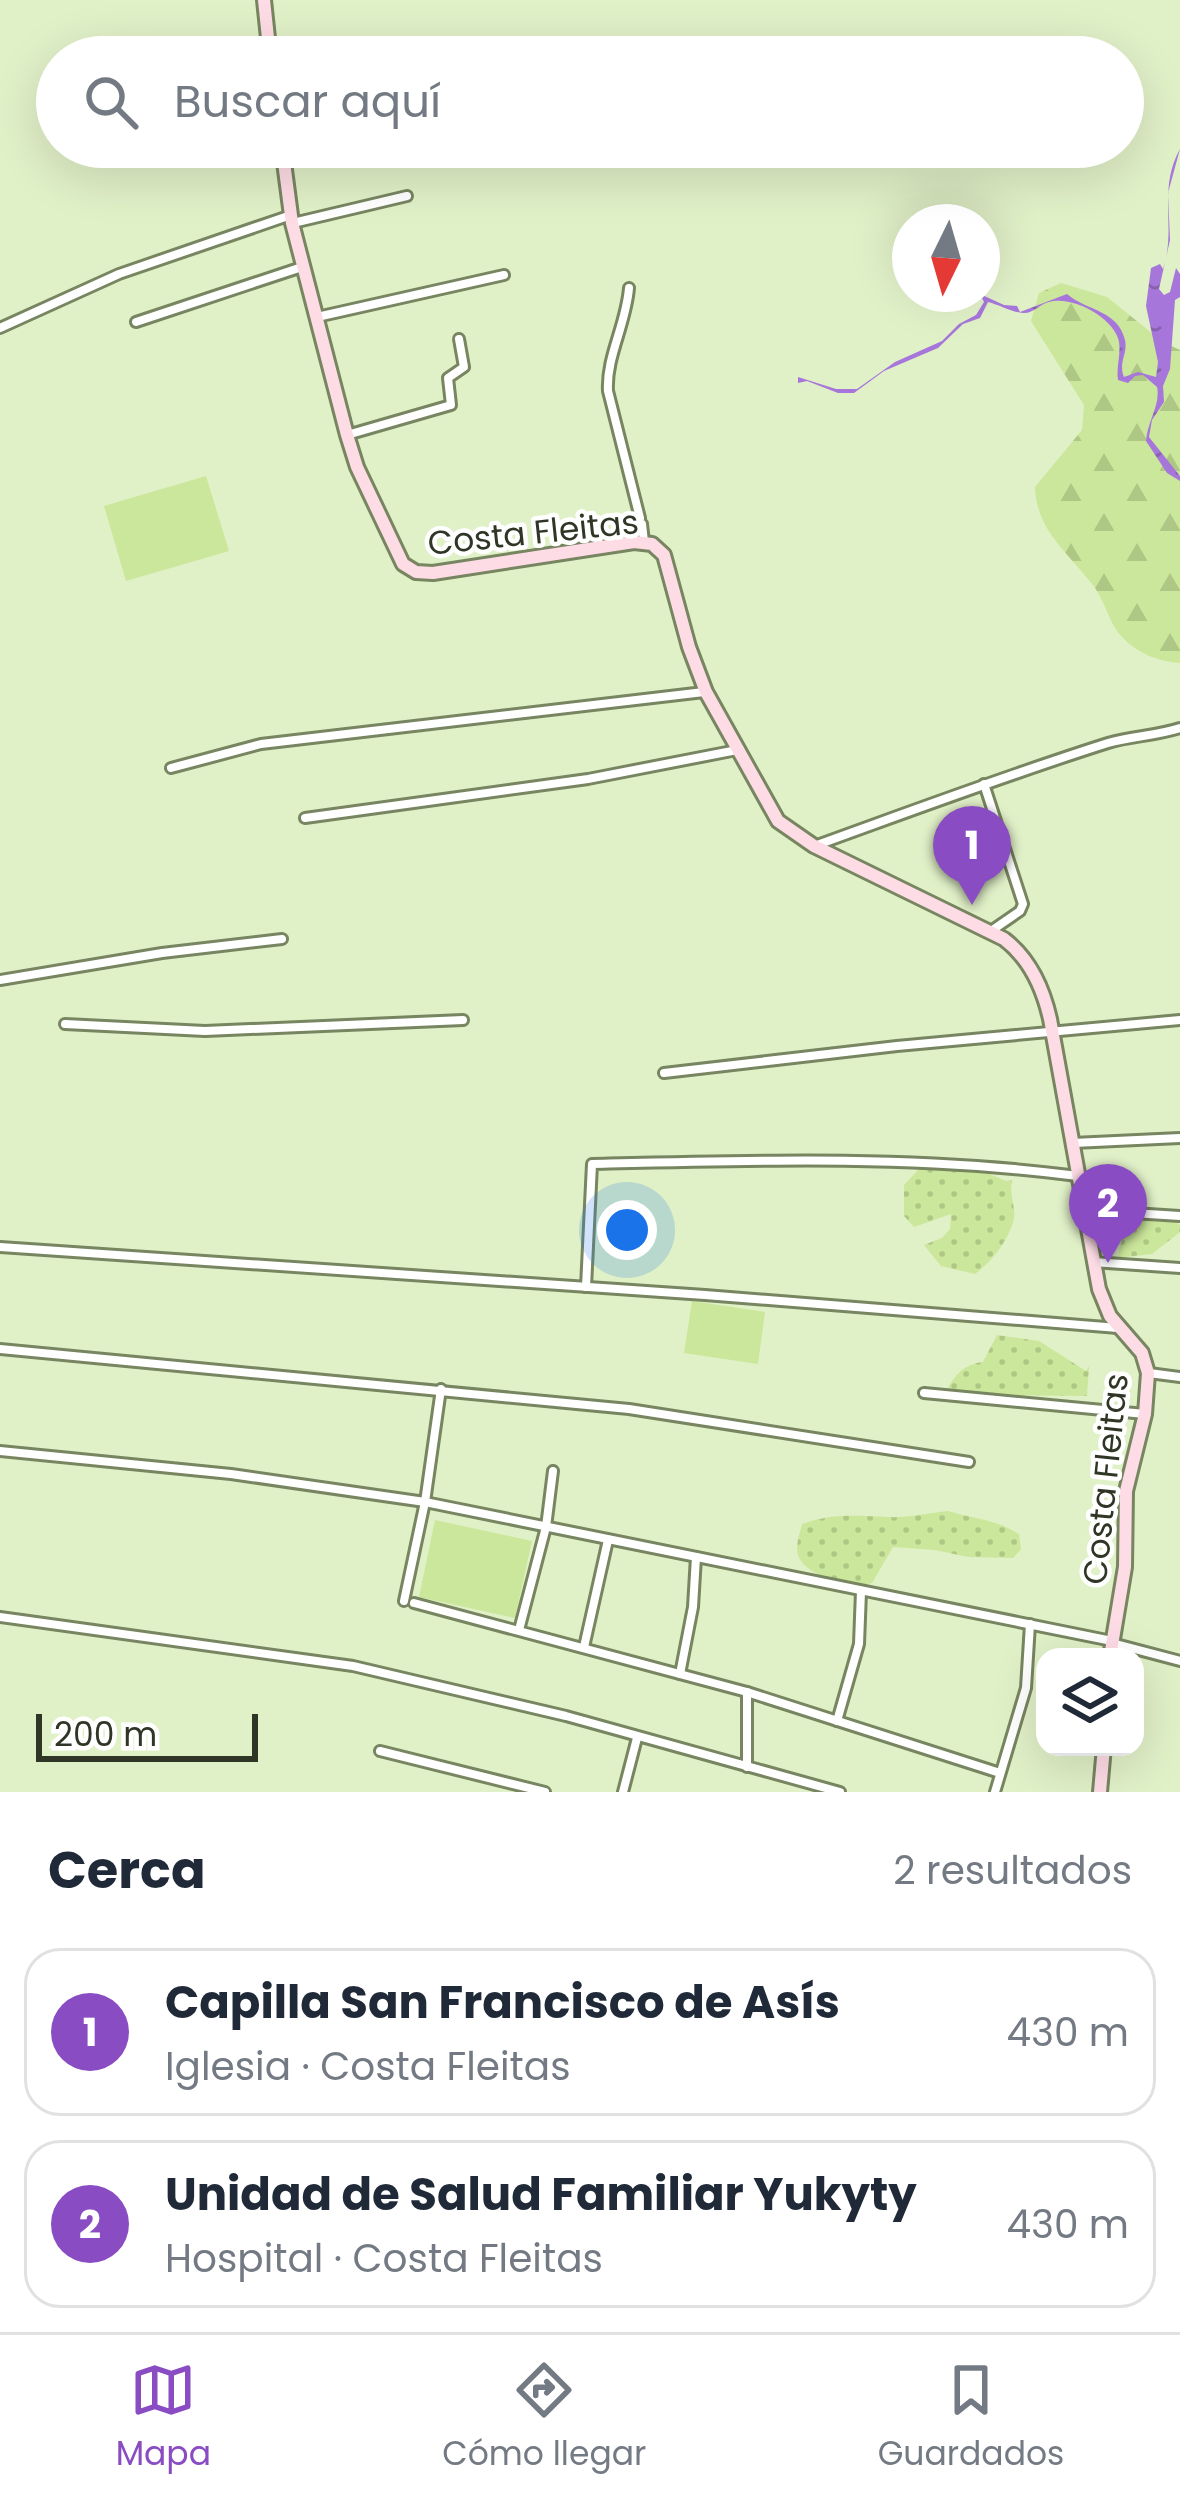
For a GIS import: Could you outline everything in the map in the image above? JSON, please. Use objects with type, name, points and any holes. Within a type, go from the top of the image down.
[{"type":"main road","points":[[264,0],[268,36]]},
{"type":"main road","name":"Costa Fleitas","points":[[285,168],[302,267],[347,435],[357,467],[404,564],[416,572],[507,564],[644,542],[664,555],[688,647],[706,692],[778,821],[814,846],[991,931],[1014,946],[1026,963],[1043,994],[1052,1032],[1105,1306],[1142,1353],[1148,1373],[1126,1491],[1125,1567],[1111,1647]]},
{"type":"main road","points":[[1100,1792],[1103,1756]]},
{"type":"street","points":[[0,328],[119,274],[291,219],[407,196]]},
{"type":"street","points":[[136,322],[302,267]]},
{"type":"street","points":[[316,317],[504,275]]},
{"type":"street","points":[[629,288],[607,374],[608,392],[644,542]]},
{"type":"street","points":[[347,435],[451,405],[448,378],[464,368],[459,339]]},
{"type":"street","points":[[171,769],[261,744],[706,692]]},
{"type":"street","points":[[814,846],[983,784],[1120,740],[1150,738],[1180,728]]},
{"type":"street","points":[[305,818],[588,779],[737,750]]},
{"type":"street","points":[[983,784],[1023,904],[991,931]]},
{"type":"street","points":[[0,980],[282,939]]},
{"type":"street","points":[[65,1024],[206,1031],[463,1020]]},
{"type":"street","points":[[664,1073],[1180,1020]]},
{"type":"street","points":[[1073,1144],[1180,1138]]},
{"type":"street","points":[[586,1287],[592,1164],[761,1159],[1006,1166],[1078,1176]]},
{"type":"street","points":[[1084,1210],[1180,1216]]},
{"type":"street","points":[[0,1247],[1120,1328]]},
{"type":"street","points":[[1094,1262],[1180,1268]]},
{"type":"street","points":[[0,1349],[629,1409],[968,1462]]},
{"type":"street","points":[[1148,1373],[1180,1377]]},
{"type":"street","points":[[440,1389],[409,1602],[746,1692],[1000,1773]]},
{"type":"street","points":[[924,1393],[1144,1414]]},
{"type":"street","points":[[0,1451],[231,1474],[425,1502],[1030,1624],[1180,1661]]},
{"type":"street","points":[[519,1630],[546,1527],[554,1471]]},
{"type":"street","points":[[584,1647],[608,1540]]},
{"type":"street","points":[[680,1674],[693,1607],[696,1557]]},
{"type":"street","points":[[838,1721],[859,1644],[861,1591]]},
{"type":"street","points":[[0,1617],[353,1666],[566,1716],[840,1792]]},
{"type":"street","points":[[995,1792],[1027,1688],[1030,1624]]},
{"type":"street","points":[[746,1692],[747,1767]]},
{"type":"street","points":[[623,1792],[637,1738]]},
{"type":"street","points":[[380,1751],[545,1792]]},
{"type":"green space","points":[[1061,283],[1107,297],[1180,350],[1180,663],[1149,656],[1122,637],[1095,588],[1041,517],[1035,487],[1082,430],[1084,405],[1031,321],[1039,293]]},
{"type":"green space","points":[[206,476],[229,551],[126,581],[104,506]]},
{"type":"green space","points":[[975,1168],[1012,1180],[1012,1226],[999,1249],[975,1274],[941,1266],[924,1245],[950,1229],[951,1214],[914,1227],[904,1216],[904,1185],[919,1169]]},
{"type":"green space","points":[[1157,1209],[1180,1225],[1180,1232],[1152,1254],[1117,1258],[1120,1220],[1133,1212]]},
{"type":"green space","points":[[692,1301],[765,1312],[758,1364],[684,1353]]},
{"type":"green space","points":[[997,1335],[1039,1341],[1086,1371],[1089,1366],[1087,1396],[978,1395],[947,1390],[961,1371],[983,1362]]},
{"type":"green space","points":[[948,1511],[1010,1529],[1019,1534],[1021,1549],[1013,1558],[893,1547],[872,1583],[863,1584],[819,1575],[798,1555],[802,1524],[813,1520]]},
{"type":"green space","points":[[435,1520],[532,1541],[515,1618],[419,1597]]},
{"type":"water","points":[[1166,257],[1159,289],[1164,295],[1170,292],[1176,268],[1180,297],[1175,300],[1164,402],[1152,420],[1149,437],[1180,481],[1167,473],[1146,441],[1157,387],[1143,375],[1128,383],[1118,380],[1119,347],[1110,325],[1069,302],[1049,302],[1023,313],[1000,306],[1000,303],[1017,306],[1020,312],[1067,294],[1109,317],[1121,330],[1126,345],[1124,377],[1138,372],[1156,377],[1158,362],[1146,306],[1151,268],[1160,264],[1163,269]]},
{"type":"water","points":[[983,312],[938,348],[884,371],[854,393],[798,383],[798,377],[836,389],[857,389],[895,362],[942,341],[959,324]]},
{"type":"place","name":"Capilla San Francisco de Asís","points":[[972,905]]},
{"type":"place","name":"Unidad de Salud Familiar Yukyty","points":[[1108,1263]]}]
